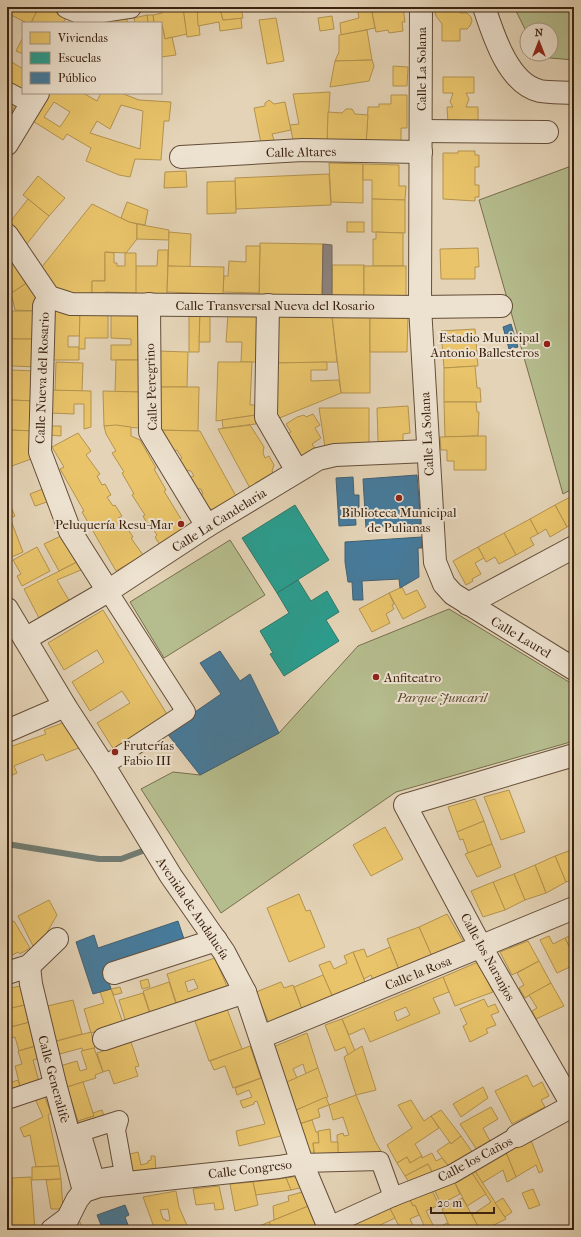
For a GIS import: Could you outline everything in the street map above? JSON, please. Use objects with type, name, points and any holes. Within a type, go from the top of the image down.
[{"type":"street","points":[[78,13],[130,7]]},
{"type":"street","name":"Calle La Solana","points":[[422,7],[420,307],[435,562],[444,584],[453,594],[468,604]]},
{"type":"street","points":[[484,7],[506,61],[522,82],[539,91],[574,93]]},
{"type":"street","points":[[7,91],[35,98],[7,144]]},
{"type":"street","points":[[421,131],[547,132]]},
{"type":"street","name":"Calle Altares","points":[[181,157],[303,150],[421,152]]},
{"type":"street","name":"Calle Nueva del Rosario","points":[[7,235],[49,298],[44,306],[40,452],[70,531],[108,591]]},
{"type":"street","name":"Calle Transversal Nueva del Rosario","points":[[49,298],[71,304],[420,307],[501,306]]},
{"type":"street","name":"Calle Peregrino","points":[[149,304],[150,432],[207,526]]},
{"type":"street","points":[[268,305],[266,417],[297,471]]},
{"type":"street","name":"Calle La Candelaria","points":[[25,639],[108,591],[207,526],[318,459],[335,455],[428,451]]},
{"type":"street","points":[[468,604],[574,547]]},
{"type":"street","points":[[104,766],[186,712],[108,591]]},
{"type":"street","name":"Calle Laurel","points":[[468,604],[574,669]]},
{"type":"street","name":"Avenida de Andalucía","points":[[7,609],[65,706],[172,876],[216,940],[245,992],[302,1163],[329,1228]]},
{"type":"street","points":[[7,730],[65,706]]},
{"type":"street","name":"Calle los Naranjos","points":[[574,755],[404,805],[481,947],[574,1106]]},
{"type":"street","name":"Calle la Rosa","points":[[261,1038],[574,908]]},
{"type":"street","points":[[7,973],[29,966],[57,939]]},
{"type":"street","points":[[114,973],[216,940]]},
{"type":"street","name":"Calle Generalife","points":[[29,966],[31,984],[54,1084],[84,1191]]},
{"type":"street","points":[[104,1039],[245,992]]},
{"type":"street","points":[[7,1100],[54,1084]]},
{"type":"street","name":"Calle los Caños","points":[[329,1228],[393,1197],[452,1174],[517,1136],[574,1106]]},
{"type":"street","name":"Calle Congreso","points":[[84,1191],[99,1186],[279,1167],[302,1163],[380,1160],[393,1197]]},
{"type":"street","points":[[52,1230],[68,1218],[77,1200],[84,1191]]},
{"type":"green space","points":[[514,7],[574,7],[574,60],[559,59],[559,22],[522,22]]},
{"type":"green space","name":"Estadio Municipal Antonio Ballesteros","points":[[574,165],[574,488],[563,494],[479,200]]},
{"type":"green space","points":[[230,540],[265,595],[164,658],[130,602]]},
{"type":"green space","name":"Parque Juncaril","points":[[449,609],[574,685],[574,741],[396,792],[221,913],[141,789],[173,772],[200,775],[279,733],[358,646]]},
{"type":"building: Viviendas","points":[[7,7],[39,7],[32,22],[25,22],[9,14]]},
{"type":"building: Viviendas","points":[[39,7],[49,7],[67,16],[64,22],[32,22]]},
{"type":"building: Viviendas","points":[[161,7],[183,7],[187,34],[165,39],[162,22],[154,22],[153,15],[162,13]]},
{"type":"building: Viviendas","points":[[183,7],[197,7],[200,35],[187,37]]},
{"type":"building: Viviendas","points":[[197,7],[212,7],[212,11],[220,9],[223,20],[241,18],[242,28],[220,31],[219,22],[198,26]]},
{"type":"building: Viviendas","points":[[212,7],[241,7],[243,18],[223,20],[220,9],[212,11]]},
{"type":"building: Viviendas","points":[[301,7],[331,7],[331,8],[302,12]]},
{"type":"building: Viviendas","points":[[357,7],[371,7],[375,28],[341,35],[340,23],[359,18]]},
{"type":"building: Viviendas","points":[[371,7],[403,7],[405,22],[402,22],[403,31],[389,33],[388,30],[376,32]]},
{"type":"building: Viviendas","points":[[434,7],[460,7],[460,13],[467,13],[471,17],[472,21],[470,26],[467,29],[460,29],[460,41],[442,41],[442,24],[436,16]]},
{"type":"building: Viviendas","points":[[7,10],[12,20],[7,30]]},
{"type":"building: Viviendas","points":[[147,15],[153,15],[154,22],[148,22]]},
{"type":"building: Viviendas","points":[[147,15],[148,22],[135,22],[134,18]]},
{"type":"building: Viviendas","points":[[332,16],[334,29],[320,31],[318,18]]},
{"type":"building: Viviendas","points":[[127,18],[127,22],[105,22],[105,20]]},
{"type":"building: Viviendas","points":[[276,18],[284,61],[267,64],[259,20]]},
{"type":"building: Viviendas","points":[[162,25],[165,39],[172,37],[176,55],[162,57]]},
{"type":"building: Viviendas","points":[[367,30],[372,60],[335,61],[339,52],[339,35]]},
{"type":"building: Viviendas","points":[[22,39],[22,54],[16,51]]},
{"type":"building: Viviendas","points":[[372,60],[374,66],[369,81],[330,87],[335,61]]},
{"type":"building: Viviendas","points":[[10,61],[22,68],[22,88],[9,82],[11,78],[7,75],[7,67]]},
{"type":"building: Viviendas","points":[[393,66],[408,67],[407,86],[393,86]]},
{"type":"building: Viviendas","points":[[443,77],[474,77],[474,93],[466,93],[469,99],[466,107],[478,107],[478,123],[448,123],[447,107],[453,107],[450,102],[453,93],[443,93]]},
{"type":"building: Viviendas","points":[[330,92],[327,144],[294,145],[290,125],[299,124],[293,94]]},
{"type":"building: Viviendas","points":[[41,94],[85,94],[97,101],[100,94],[124,94],[139,100],[171,102],[169,121],[164,121],[161,160],[135,159],[130,177],[119,175],[86,161],[91,148],[67,134],[63,140],[28,118]],"holes":[[[54,102],[70,112],[60,127],[44,117]],[[121,105],[143,111],[140,149],[90,133],[97,121],[110,129]]]},
{"type":"building: Viviendas","points":[[391,95],[407,95],[407,128],[401,128],[401,146],[366,145],[368,107],[379,107],[379,104],[391,104]]},
{"type":"building: Viviendas","points":[[7,98],[19,99],[7,120]]},
{"type":"building: Viviendas","points":[[269,100],[274,104],[285,102],[291,130],[272,134],[274,140],[272,144],[261,143],[254,108],[265,106],[265,103]]},
{"type":"building: Viviendas","points":[[346,109],[352,109],[355,114],[368,115],[366,145],[343,142],[341,139],[340,144],[327,144],[328,112],[342,113]]},
{"type":"building: Viviendas","points":[[458,151],[475,151],[475,155],[479,155],[479,167],[475,167],[475,185],[479,185],[479,197],[475,197],[475,201],[443,199],[443,153],[458,153]]},
{"type":"building: Viviendas","points":[[329,163],[363,164],[363,203],[331,202]]},
{"type":"building: Viviendas","points":[[363,164],[399,165],[399,186],[406,186],[405,200],[372,199],[372,180],[363,180]]},
{"type":"building: Viviendas","points":[[186,171],[187,187],[164,188],[165,172]]},
{"type":"building: Viviendas","points":[[329,174],[331,205],[236,209],[235,178]]},
{"type":"building: Viviendas","points":[[38,176],[65,198],[49,216],[23,195]]},
{"type":"building: Viviendas","points":[[235,181],[236,213],[207,214],[207,182]]},
{"type":"building: Viviendas","points":[[28,199],[49,216],[26,245],[10,222]]},
{"type":"building: Viviendas","points":[[372,199],[405,200],[405,233],[372,232]]},
{"type":"building: Viviendas","points":[[127,202],[148,210],[145,225],[129,222],[121,218]]},
{"type":"building: Viviendas","points":[[92,204],[129,222],[137,224],[137,239],[126,253],[105,252],[105,281],[92,281],[92,296],[72,296],[54,287],[41,268]]},
{"type":"building: Viviendas","points":[[347,222],[364,222],[364,232],[347,232]]},
{"type":"building: Viviendas","points":[[137,224],[169,230],[169,240],[137,239]]},
{"type":"building: Viviendas","points":[[169,232],[191,234],[190,267],[168,266]]},
{"type":"building: Viviendas","points":[[376,232],[403,233],[403,266],[373,266],[373,239],[376,239]]},
{"type":"building: Viviendas","points":[[260,243],[323,244],[322,301],[259,299]]},
{"type":"building: Viviendas","points":[[246,246],[260,246],[259,293],[223,292],[224,276],[228,276],[229,261],[246,262]]},
{"type":"building: Viviendas","points":[[478,248],[479,267],[475,267],[475,279],[441,279],[440,249]]},
{"type":"building: Viviendas","points":[[158,250],[168,250],[167,298],[135,297],[136,266],[157,266]]},
{"type":"building: Viviendas","points":[[7,251],[28,282],[8,296],[7,295]]},
{"type":"building: Viviendas","points":[[105,252],[114,253],[114,263],[117,263],[117,266],[125,266],[125,253],[136,253],[136,293],[105,292],[105,296],[92,296],[92,281],[105,281]]},
{"type":"building: Viviendas","points":[[332,265],[364,265],[364,298],[332,298]]},
{"type":"building: Viviendas","points":[[168,266],[224,267],[223,294],[167,292]]},
{"type":"building: Viviendas","points":[[364,266],[406,266],[406,301],[364,301]]},
{"type":"building: Viviendas","points":[[28,282],[39,297],[38,311],[15,310],[12,297],[7,296]]},
{"type":"building: Viviendas","points":[[12,311],[38,311],[37,339],[12,339]]},
{"type":"building: Viviendas","points":[[51,311],[80,311],[80,336],[68,336],[68,347],[79,347],[79,360],[51,360]]},
{"type":"building: Viviendas","points":[[80,311],[108,312],[108,338],[85,338],[85,349],[79,349]]},
{"type":"building: Viviendas","points":[[111,312],[144,312],[142,360],[111,360],[111,345],[131,345],[131,339],[111,338]]},
{"type":"building: Viviendas","points":[[189,314],[200,314],[199,352],[189,352]]},
{"type":"building: Viviendas","points":[[200,314],[210,314],[210,342],[199,342]]},
{"type":"building: Viviendas","points":[[228,314],[259,315],[257,362],[241,362],[242,342],[226,342]]},
{"type":"building: Viviendas","points":[[278,316],[332,316],[337,362],[277,363]]},
{"type":"building: Viviendas","points":[[332,316],[370,316],[370,393],[341,393]]},
{"type":"building: Viviendas","points":[[370,316],[408,316],[407,352],[370,352]]},
{"type":"building: Viviendas","points":[[475,329],[478,366],[444,368],[441,331]]},
{"type":"building: Viviendas","points":[[12,339],[37,339],[37,367],[12,366]]},
{"type":"building: Viviendas","points":[[158,351],[188,352],[187,387],[157,387]]},
{"type":"building: Viviendas","points":[[116,360],[142,360],[141,392],[115,392]]},
{"type":"building: Viviendas","points":[[56,362],[83,363],[82,391],[55,391]]},
{"type":"building: Viviendas","points":[[218,362],[252,362],[250,405],[256,405],[256,415],[216,421]]},
{"type":"building: Viviendas","points":[[327,362],[327,370],[311,370],[311,381],[339,380],[341,393],[272,421],[277,363]]},
{"type":"building: Viviendas","points":[[475,366],[477,388],[480,388],[481,402],[444,402],[444,368]]},
{"type":"building: Viviendas","points":[[10,370],[37,371],[36,401],[9,400]]},
{"type":"building: Viviendas","points":[[157,387],[199,387],[198,431],[156,430]]},
{"type":"building: Viviendas","points":[[50,390],[91,391],[91,427],[84,429],[84,404],[74,404],[74,414],[50,413]]},
{"type":"building: Viviendas","points":[[103,391],[141,392],[140,428],[104,426]]},
{"type":"building: Viviendas","points":[[10,400],[36,401],[35,431],[7,430],[7,420],[10,420]]},
{"type":"building: Viviendas","points":[[444,402],[476,402],[477,412],[479,412],[478,436],[445,437]]},
{"type":"building: Viviendas","points":[[408,406],[410,433],[403,434],[403,441],[378,443],[377,408]]},
{"type":"building: Viviendas","points":[[319,408],[369,408],[369,444],[325,447]]},
{"type":"building: Viviendas","points":[[313,414],[320,425],[315,428],[321,438],[312,444],[316,450],[296,462],[284,436],[291,432],[286,424],[297,417],[304,415],[306,417]]},
{"type":"building: Viviendas","points":[[256,415],[256,424],[223,428],[222,420]]},
{"type":"building: Viviendas","points":[[116,425],[131,427],[131,436],[140,440],[156,468],[154,469],[166,490],[164,491],[187,529],[160,545],[155,537],[157,535],[151,526],[149,527],[143,516],[145,515],[132,495],[134,494],[122,473],[124,472],[112,453],[116,451],[106,434],[104,426]]},
{"type":"building: Viviendas","points":[[250,425],[264,447],[263,453],[265,458],[269,456],[274,465],[272,471],[275,476],[251,490],[218,429]]},
{"type":"building: Viviendas","points":[[49,426],[61,426],[61,436],[49,435]]},
{"type":"building: Viviendas","points":[[10,430],[35,431],[34,458],[9,467]]},
{"type":"building: Viviendas","points":[[157,430],[200,431],[237,498],[213,512],[210,508],[205,506],[199,496],[203,494],[201,489],[195,488],[189,478],[194,476],[191,471],[185,470],[179,460],[182,458],[177,450],[170,453]]},
{"type":"building: Viviendas","points":[[78,433],[91,451],[86,455],[100,474],[97,476],[102,485],[105,484],[111,495],[107,497],[113,506],[115,505],[122,516],[118,518],[124,527],[126,526],[133,537],[131,538],[143,555],[116,571],[82,512],[84,511],[60,469],[64,467],[52,447]]},
{"type":"building: Viviendas","points":[[486,436],[486,470],[454,470],[454,461],[447,461],[447,450],[441,450],[440,437]]},
{"type":"building: Viviendas","points":[[45,488],[50,501],[35,506],[30,494]]},
{"type":"building: Viviendas","points":[[574,495],[574,523],[567,527],[555,505]]},
{"type":"building: Viviendas","points":[[9,502],[15,516],[10,518],[23,552],[7,559],[7,503]]},
{"type":"building: Viviendas","points":[[555,505],[567,527],[550,537],[546,529],[538,534],[530,519]]},
{"type":"building: Viviendas","points":[[530,519],[538,534],[530,538],[534,545],[516,555],[504,533]]},
{"type":"building: Viviendas","points":[[504,533],[516,555],[499,564],[495,557],[486,562],[478,547]]},
{"type":"building: Viviendas","points":[[63,535],[77,562],[59,571],[44,544]]},
{"type":"building: Viviendas","points":[[37,547],[50,571],[22,586],[17,576],[21,574],[13,560]]},
{"type":"building: Viviendas","points":[[478,547],[484,558],[475,563],[481,574],[472,579],[473,581],[466,585],[453,561]]},
{"type":"building: Viviendas","points":[[77,562],[81,570],[57,580],[70,602],[39,618],[24,589]]},
{"type":"building: Viviendas","points":[[402,587],[406,595],[417,590],[426,607],[403,619],[389,593]]},
{"type":"building: Viviendas","points":[[389,593],[394,604],[392,605],[394,609],[386,614],[390,623],[372,632],[359,609]]},
{"type":"building: Viviendas","points":[[103,610],[168,716],[114,750],[97,723],[130,703],[122,691],[90,711],[72,682],[104,662],[97,650],[64,670],[48,643]]},
{"type":"building: Viviendas","points":[[65,722],[81,747],[46,761],[43,754],[14,766],[17,773],[7,777],[7,748],[46,734],[44,730]]},
{"type":"building: Viviendas","points":[[509,790],[525,832],[501,840],[484,797]]},
{"type":"building: Viviendas","points":[[475,799],[484,821],[457,832],[448,807]]},
{"type":"building: Viviendas","points":[[484,821],[492,844],[468,853],[463,839],[460,840],[457,832]]},
{"type":"building: Viviendas","points":[[385,827],[403,859],[371,876],[353,845]]},
{"type":"building: Viviendas","points":[[492,844],[501,867],[477,877],[465,854]]},
{"type":"building: Viviendas","points":[[574,849],[574,879],[566,882],[555,856]]},
{"type":"building: Viviendas","points":[[555,856],[566,882],[546,893],[535,865]]},
{"type":"building: Viviendas","points":[[535,865],[546,893],[525,900],[514,874]]},
{"type":"building: Viviendas","points":[[514,874],[525,900],[505,910],[493,882]]},
{"type":"building: Viviendas","points":[[7,877],[10,878],[12,887],[7,891]]},
{"type":"building: Viviendas","points":[[493,882],[505,910],[483,917],[471,891]]},
{"type":"building: Viviendas","points":[[299,894],[306,911],[310,910],[325,947],[289,962],[267,908]]},
{"type":"building: Viviendas","points":[[49,900],[57,915],[45,936],[33,946],[18,916]]},
{"type":"building: Viviendas","points":[[447,914],[467,948],[434,961],[419,927]]},
{"type":"building: Viviendas","points":[[14,921],[30,948],[20,954],[18,952],[7,958],[7,925]]},
{"type":"building: Viviendas","points":[[419,927],[434,961],[401,975],[387,939]]},
{"type":"building: Viviendas","points":[[574,934],[574,957],[565,938]]},
{"type":"building: Viviendas","points":[[549,936],[553,944],[565,938],[574,957],[574,965],[557,973],[540,940]]},
{"type":"building: Viviendas","points":[[528,941],[539,961],[512,975],[500,952]]},
{"type":"building: Viviendas","points":[[390,947],[401,975],[374,983],[371,975],[364,979],[353,952],[364,949],[367,957]]},
{"type":"building: Viviendas","points":[[353,952],[367,987],[334,1001],[319,965],[330,961],[334,969],[347,963],[344,956]]},
{"type":"building: Viviendas","points":[[215,958],[228,989],[178,1008],[167,974]],"holes":[[[194,979],[198,988],[188,992],[185,982]]]},
{"type":"building: Viviendas","points":[[539,961],[551,983],[525,998],[519,988],[524,985],[517,973]]},
{"type":"building: Viviendas","points":[[478,962],[493,992],[455,1006],[443,977]]},
{"type":"building: Viviendas","points":[[323,975],[335,1002],[304,1015],[294,987]]},
{"type":"building: Viviendas","points":[[443,977],[449,992],[433,998],[440,1013],[370,1042],[364,1028],[349,1035],[342,1019]],"holes":[[[406,1007],[410,1015],[397,1021],[394,1012]]]},
{"type":"building: Viviendas","points":[[148,979],[150,987],[142,989],[140,981]]},
{"type":"building: Viviendas","points":[[169,982],[178,1010],[152,1019],[143,991]]},
{"type":"building: Viviendas","points":[[281,982],[284,988],[293,985],[304,1015],[271,1028],[256,992]]},
{"type":"building: Viviendas","points":[[551,983],[564,1006],[536,1019],[532,1011],[537,1008],[529,995]]},
{"type":"building: Viviendas","points":[[24,985],[29,1004],[12,1008],[11,1002],[7,1003],[7,989]]},
{"type":"building: Viviendas","points":[[120,987],[122,993],[114,995],[111,989]]},
{"type":"building: Viviendas","points":[[111,989],[123,1023],[91,1033],[84,1009],[104,1003],[100,992]]},
{"type":"building: Viviendas","points":[[143,993],[151,1017],[127,1026],[119,1000]]},
{"type":"building: Viviendas","points":[[484,999],[488,1007],[495,1004],[499,1012],[491,1015],[496,1025],[486,1029],[488,1033],[470,1042],[463,1026],[467,1024],[460,1009]]},
{"type":"building: Viviendas","points":[[73,1000],[82,1034],[53,1042],[43,1007]]},
{"type":"building: Viviendas","points":[[11,1002],[12,1008],[29,1004],[34,1021],[7,1028],[7,1003]]},
{"type":"building: Viviendas","points":[[227,1009],[242,1049],[209,1061],[195,1021]]},
{"type":"building: Viviendas","points":[[342,1019],[355,1051],[348,1055],[345,1047],[335,1051],[325,1025]]},
{"type":"building: Viviendas","points":[[34,1021],[41,1044],[19,1051],[15,1037],[7,1039],[7,1028]]},
{"type":"building: Viviendas","points":[[91,1032],[95,1048],[83,1051],[82,1048],[56,1055],[53,1042]]},
{"type":"building: Viviendas","points":[[307,1033],[318,1068],[306,1074],[303,1064],[293,1069],[297,1078],[285,1083],[273,1047]]},
{"type":"building: Viviendas","points":[[131,1042],[139,1066],[135,1067],[138,1076],[114,1084],[109,1070],[103,1072],[97,1053]]},
{"type":"building: Viviendas","points":[[40,1045],[44,1057],[33,1060],[40,1085],[21,1090],[15,1066],[22,1064],[18,1051]]},
{"type":"building: Viviendas","points":[[250,1046],[261,1078],[233,1088],[225,1066],[214,1070],[210,1061]]},
{"type":"building: Viviendas","points":[[362,1046],[376,1090],[356,1095],[344,1057]]},
{"type":"building: Viviendas","points":[[94,1048],[103,1072],[95,1075],[96,1078],[67,1087],[60,1066],[77,1061],[80,1071],[87,1069],[81,1051]]},
{"type":"building: Viviendas","points":[[318,1068],[328,1097],[296,1110],[287,1082]]},
{"type":"building: Viviendas","points":[[527,1075],[533,1087],[542,1082],[549,1096],[541,1100],[545,1107],[512,1124],[495,1091]]},
{"type":"building: Viviendas","points":[[264,1077],[285,1135],[239,1146],[236,1131],[265,1124],[257,1101],[254,1102],[254,1104],[243,1108],[240,1101],[252,1097],[249,1090],[237,1095],[235,1088]]},
{"type":"building: Viviendas","points":[[18,1080],[21,1090],[7,1094],[7,1084]]},
{"type":"building: Viviendas","points":[[83,1082],[94,1116],[78,1121],[67,1087]]},
{"type":"building: Viviendas","points":[[483,1087],[488,1098],[461,1117],[453,1104]]},
{"type":"building: Viviendas","points":[[42,1090],[51,1113],[48,1115],[59,1166],[36,1167],[30,1135],[24,1137],[20,1128],[43,1117],[33,1094]]},
{"type":"building: Viviendas","points":[[356,1095],[375,1141],[381,1151],[338,1157],[337,1135],[343,1133],[344,1136],[349,1135],[343,1117],[333,1120],[329,1105]]},
{"type":"building: Viviendas","points":[[326,1097],[329,1105],[318,1109],[320,1117],[299,1124],[294,1111]]},
{"type":"building: Viviendas","points":[[411,1100],[424,1121],[431,1116],[439,1128],[415,1144],[422,1156],[410,1163],[407,1157],[397,1163],[387,1145],[412,1128],[398,1105]]},
{"type":"building: Viviendas","points":[[491,1107],[498,1119],[483,1128],[490,1141],[477,1150],[460,1124]]},
{"type":"building: Viviendas","points":[[102,1110],[106,1123],[81,1131],[78,1121],[94,1116],[93,1113]]},
{"type":"building: Viviendas","points":[[441,1110],[461,1136],[451,1144],[431,1116]]},
{"type":"building: Viviendas","points":[[312,1120],[316,1132],[318,1132],[319,1143],[313,1143],[314,1154],[309,1155],[299,1124]]},
{"type":"building: Viviendas","points":[[330,1129],[331,1142],[338,1142],[338,1157],[315,1157],[313,1143],[319,1143],[318,1131]]},
{"type":"building: Viviendas","points":[[529,1135],[543,1171],[539,1173],[536,1165],[516,1177],[505,1150]]},
{"type":"building: Viviendas","points":[[461,1136],[473,1153],[450,1168],[437,1151],[450,1142],[451,1144]]},
{"type":"building: Viviendas","points":[[505,1150],[516,1177],[507,1182],[503,1170],[482,1183],[473,1168]]},
{"type":"building: Viviendas","points":[[138,1152],[141,1165],[148,1163],[148,1161],[151,1160],[151,1156],[155,1156],[156,1172],[126,1175],[122,1156]]},
{"type":"building: Viviendas","points":[[432,1153],[436,1161],[442,1158],[450,1168],[434,1176],[428,1164],[405,1176],[397,1163],[407,1157],[410,1163],[422,1156],[422,1158]]},
{"type":"building: Viviendas","points":[[428,1164],[434,1176],[412,1187],[405,1176]]},
{"type":"building: Viviendas","points":[[59,1166],[61,1179],[32,1180],[32,1167]]},
{"type":"building: Viviendas","points":[[473,1168],[506,1219],[484,1230],[480,1230],[472,1215],[491,1202],[470,1170]]},
{"type":"building: Viviendas","points":[[470,1170],[486,1194],[467,1206],[454,1181]]},
{"type":"building: Viviendas","points":[[299,1176],[304,1187],[291,1190],[286,1178]]},
{"type":"building: Viviendas","points":[[31,1177],[35,1230],[10,1230],[7,1210],[7,1186],[12,1186],[12,1178]]},
{"type":"building: Viviendas","points":[[286,1178],[291,1190],[256,1195],[253,1182]]},
{"type":"building: Viviendas","points":[[61,1179],[63,1209],[51,1209],[46,1180]]},
{"type":"building: Viviendas","points":[[454,1181],[460,1194],[441,1204],[434,1189]]},
{"type":"building: Viviendas","points":[[253,1182],[258,1205],[235,1211],[230,1184]]},
{"type":"building: Viviendas","points":[[219,1186],[224,1209],[215,1210],[214,1203],[196,1205],[193,1189]]},
{"type":"building: Viviendas","points":[[430,1186],[439,1205],[426,1211],[435,1229],[447,1223],[451,1230],[426,1230],[415,1205],[413,1206],[408,1196]]},
{"type":"building: Viviendas","points":[[533,1189],[540,1205],[529,1209],[522,1193]]},
{"type":"building: Viviendas","points":[[176,1191],[179,1207],[189,1230],[155,1230],[143,1197]],"holes":[[[168,1209],[170,1220],[166,1221],[163,1219],[160,1210]]]},
{"type":"building: Viviendas","points":[[306,1191],[311,1205],[274,1220],[273,1206],[289,1201],[288,1196]]},
{"type":"building: Viviendas","points":[[408,1196],[413,1206],[415,1205],[419,1215],[410,1219],[415,1230],[401,1230],[388,1205]]},
{"type":"building: Viviendas","points":[[462,1198],[480,1230],[451,1230],[442,1209]]},
{"type":"building: Viviendas","points":[[503,1198],[512,1212],[505,1217],[495,1203]]},
{"type":"building: Viviendas","points":[[311,1205],[320,1230],[295,1230],[294,1228],[289,1230],[273,1230],[269,1222]]},
{"type":"building: Viviendas","points":[[388,1205],[395,1218],[378,1226],[380,1230],[340,1230]]},
{"type":"building: Viviendas","points":[[80,1222],[84,1230],[67,1230]]},
{"type":"building: Viviendas","points":[[269,1222],[273,1230],[250,1230]]},
{"type":"building: Escuelas","points":[[295,505],[329,560],[277,593],[242,538]]},
{"type":"building: Escuelas","points":[[298,580],[311,601],[327,591],[339,612],[326,620],[339,641],[284,676],[270,654],[273,653],[260,631],[289,613],[277,593]]},
{"type":"building: Público","points":[[511,324],[518,347],[509,349],[503,327]]},
{"type":"building: Público","points":[[417,475],[421,524],[366,528],[363,479]]},
{"type":"building: Público","points":[[353,477],[354,495],[359,495],[359,508],[355,508],[356,525],[339,526],[336,478]]},
{"type":"building: Público","points":[[422,537],[422,548],[418,548],[419,577],[400,588],[399,579],[362,581],[363,600],[353,600],[352,582],[348,582],[345,562],[345,542]]},
{"type":"building: Público","points":[[220,651],[240,681],[250,674],[279,733],[200,775],[166,732],[221,694],[200,663]]},
{"type":"building: Público","points":[[178,921],[185,942],[105,969],[111,989],[93,994],[76,942],[94,935],[98,948]]},
{"type":"building: Público","points":[[125,1205],[129,1215],[125,1217],[130,1230],[103,1230],[97,1215]]},
{"type":"building: Industria","points":[[323,244],[332,245],[332,301],[322,301]]},
{"type":"waterway","points":[[7,844],[99,859],[121,859],[145,850]]},
{"type":"place","name":"Estadio Municipal Antonio Ballesteros","points":[[547,344]]},
{"type":"place","name":"Biblioteca Municipal de Pulianas","points":[[399,498]]},
{"type":"place","name":"Peluquería Resu-Mar","points":[[181,524]]},
{"type":"place","name":"Anfiteatro","points":[[376,677]]},
{"type":"place","name":"Fruterías Fabio III","points":[[115,752]]}]
